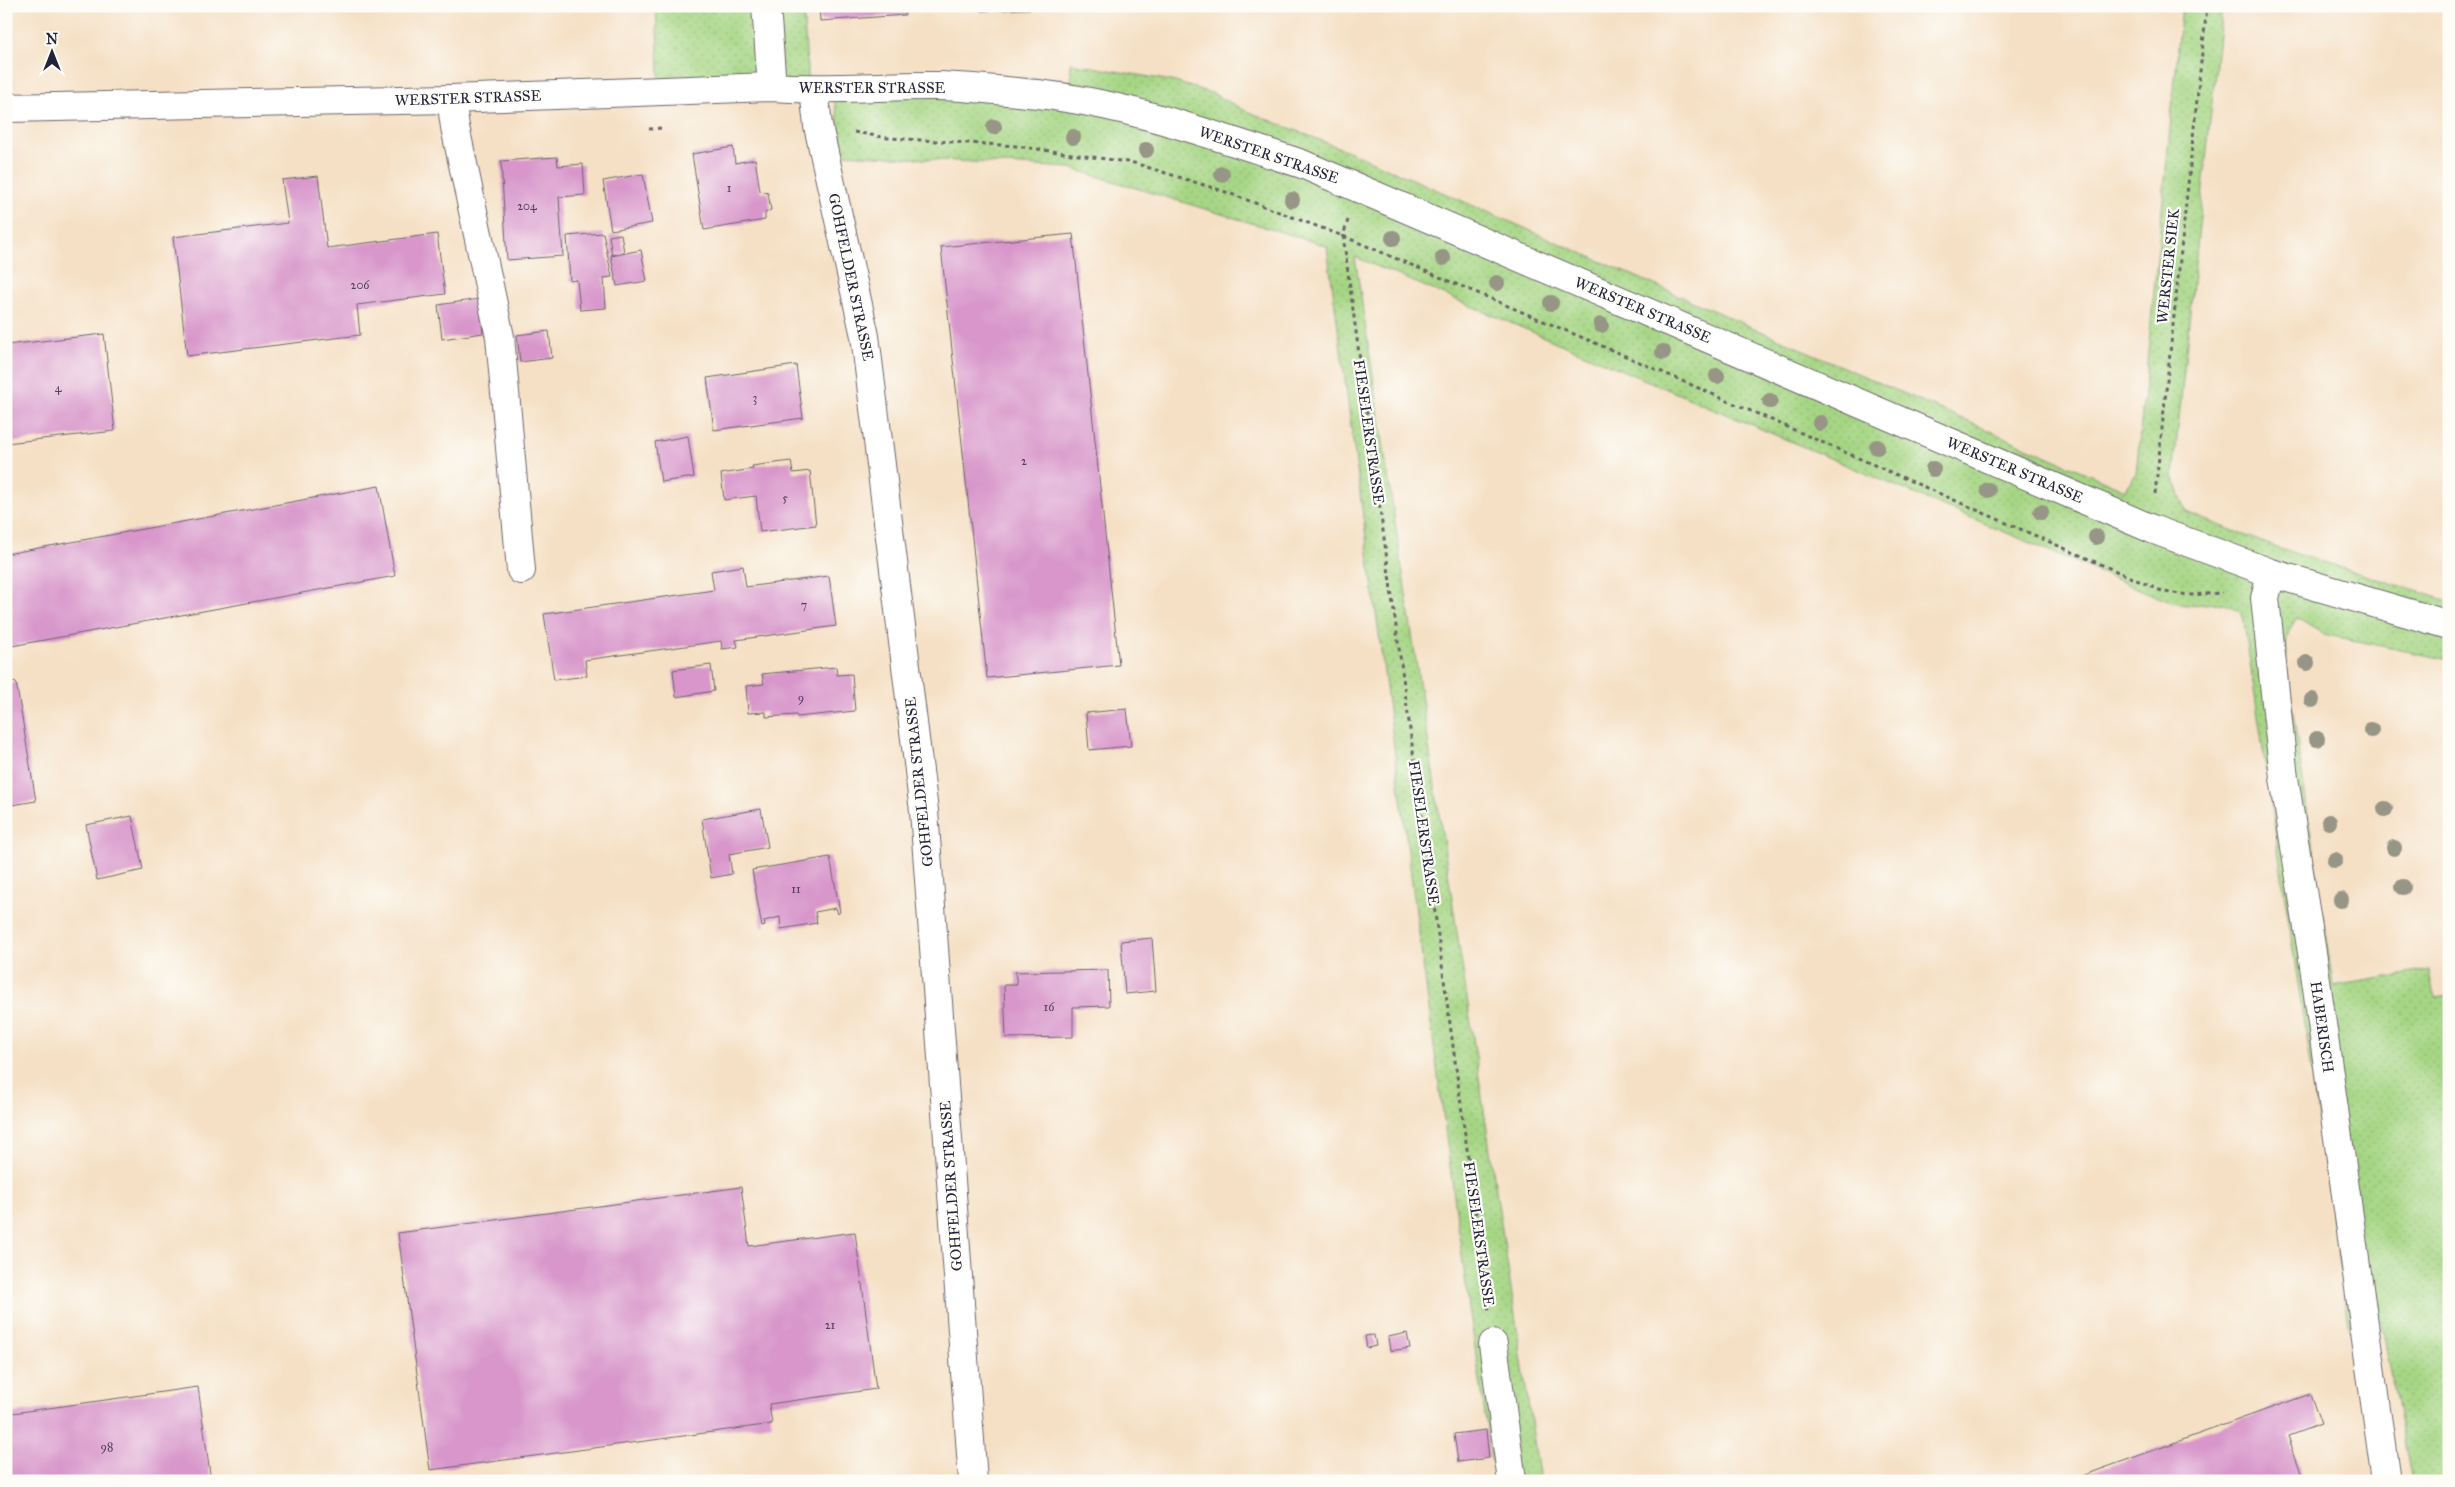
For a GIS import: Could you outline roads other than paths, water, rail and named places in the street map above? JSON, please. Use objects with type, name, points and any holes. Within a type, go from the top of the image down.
[{"type":"main road","points":[[766,6],[772,87]]},
{"type":"main road","name":"WERSTER STRASSE","points":[[6,108],[451,99],[772,87],[814,90],[939,86],[1038,94],[1091,103],[1178,124],[1302,164],[2152,529],[2268,586],[2449,625]]},
{"type":"main road","name":"GOHFELDER STRASSE","points":[[814,90],[818,126],[865,336],[924,810],[973,1481]]},
{"type":"main road","points":[[451,99],[455,128],[500,337],[521,570]]},
{"type":"main road","name":"HABERISCH","points":[[2268,586],[2296,790],[2322,957],[2386,1481]]},
{"type":"main road","points":[[1493,1344],[1512,1481]]}]
